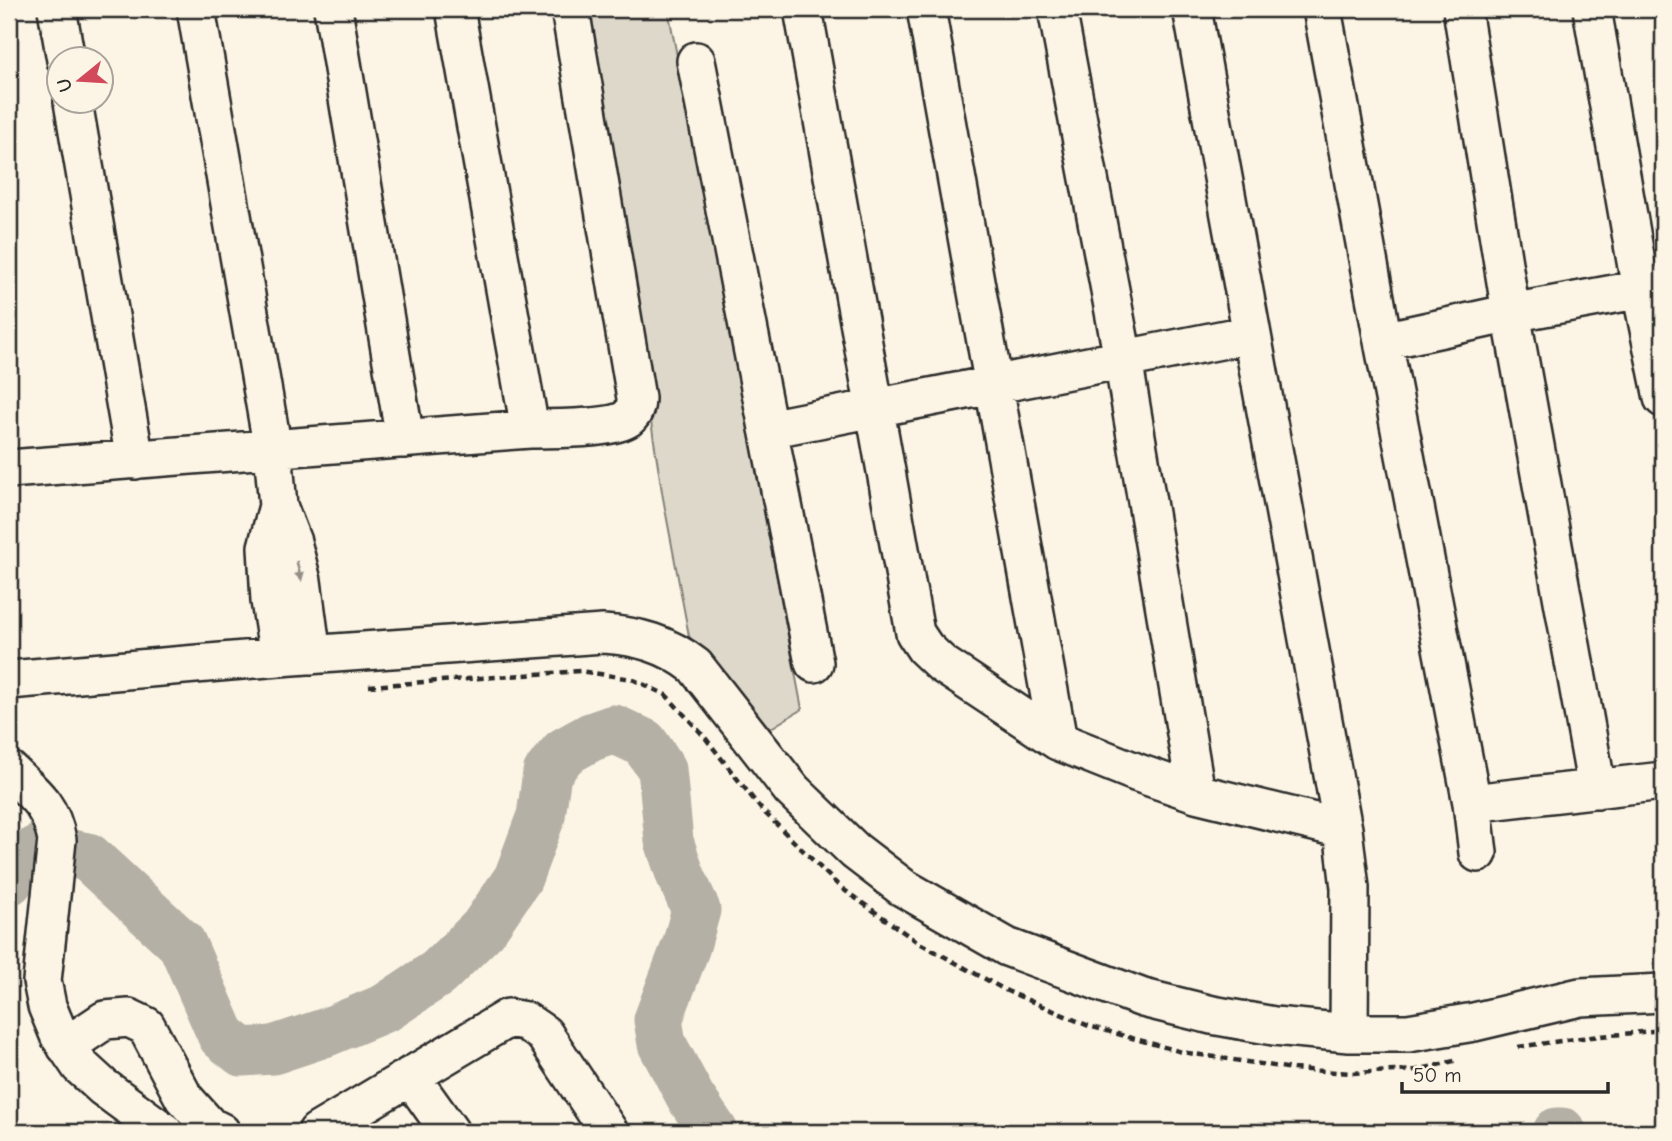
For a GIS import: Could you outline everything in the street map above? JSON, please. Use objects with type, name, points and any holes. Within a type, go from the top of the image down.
[{"type":"street","points":[[57,9],[64,46]]},
{"type":"street","points":[[196,9],[274,450],[278,506],[267,547],[270,601],[295,656]]},
{"type":"street","points":[[333,9],[405,439]]},
{"type":"street","points":[[455,9],[530,429]]},
{"type":"street","points":[[10,459],[135,460],[616,424],[629,417],[636,405],[570,9]]},
{"type":"street","points":[[926,9],[1058,741]]},
{"type":"street","points":[[1056,9],[1123,359],[1196,793]]},
{"type":"street","points":[[1192,9],[1343,829],[1350,888],[1349,1033]]},
{"type":"street","points":[[1322,9],[1472,803],[1478,853]]},
{"type":"street","points":[[1462,9],[1511,313],[1597,789]]},
{"type":"street","points":[[1592,9],[1652,287],[1663,398]]},
{"type":"street","points":[[813,11],[915,633],[925,648],[942,663],[1058,741],[1196,793],[1343,829]]},
{"type":"street","points":[[696,61],[814,663]]},
{"type":"street","points":[[75,116],[135,460]]},
{"type":"street","points":[[1383,341],[1511,313],[1652,287]]},
{"type":"street","points":[[768,429],[1251,334]]},
{"type":"street","points":[[9,680],[603,634],[626,636],[650,641],[680,654],[695,666],[792,790],[855,851],[902,887],[1007,947],[1143,998],[1212,1015],[1274,1026],[1349,1033],[1408,1033],[1474,1022],[1580,997],[1663,993]]},
{"type":"street","points":[[9,770],[47,809],[54,821],[57,840],[42,981],[47,1006],[66,1046],[80,1066],[103,1087],[164,1132]]},
{"type":"street","points":[[1472,803],[1663,781]]},
{"type":"street","points":[[66,1046],[105,1020],[129,1018],[146,1026],[184,1098],[209,1126],[221,1132]]},
{"type":"street","points":[[317,1132],[508,1018],[525,1021],[544,1034],[609,1132]]},
{"type":"street","points":[[410,1076],[450,1132]]},
{"type":"shaded area","points":[[586,9],[668,9],[802,709],[763,733],[689,636],[663,498]]},
{"type":"waterway","points":[[9,881],[18,860],[40,848],[88,857],[182,944],[222,1036],[242,1052],[273,1050],[327,1032],[387,1007],[438,973],[483,929],[518,878],[541,816],[547,773],[564,752],[591,737],[614,729],[644,743],[662,769],[669,841],[696,910],[686,946],[658,1020],[662,1044],[691,1098],[714,1132]]},
{"type":"waterway","points":[[1557,1132],[1562,1132]]}]
